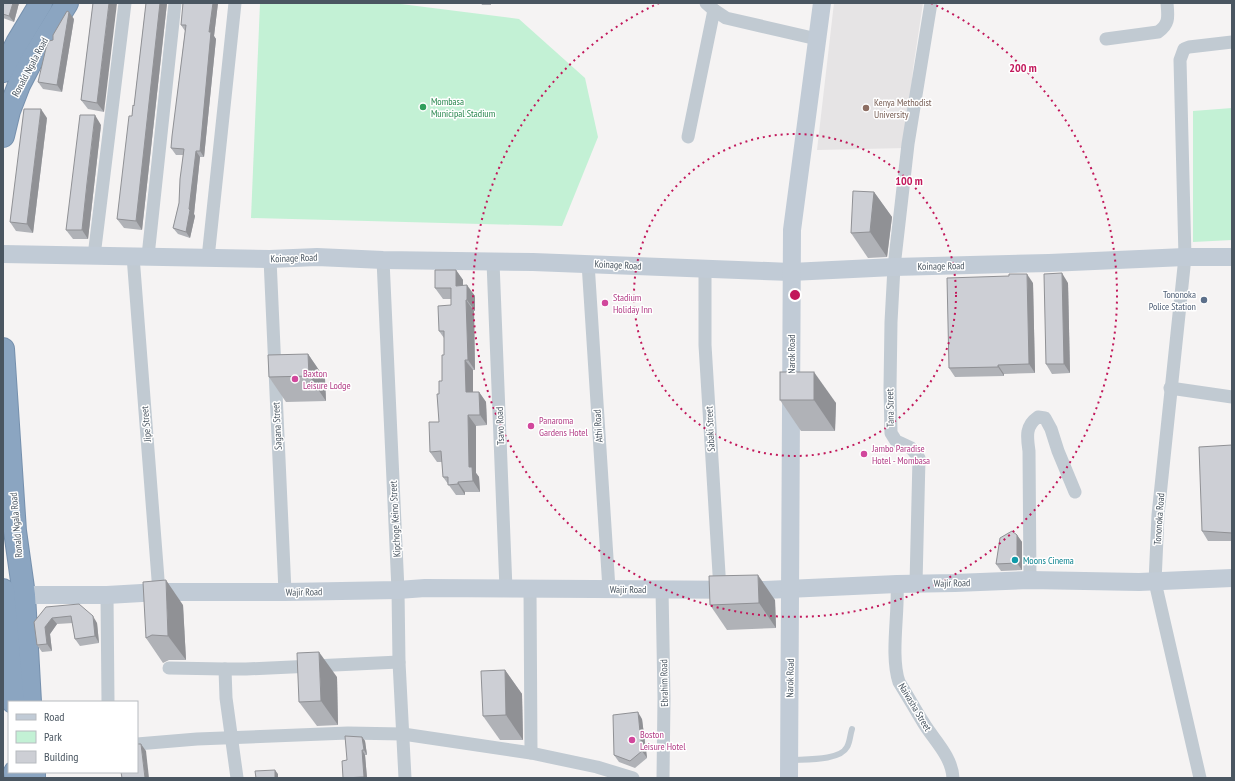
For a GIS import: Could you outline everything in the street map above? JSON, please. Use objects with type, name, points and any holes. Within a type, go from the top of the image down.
[{"type":"highway","name":"Ronald Ngala Road","points":[[3,136],[13,98],[19,85],[33,58],[67,3]]},
{"type":"highway","points":[[3,72],[17,42],[40,4]]},
{"type":"highway","name":"Ronald Ngala Road","points":[[3,349],[15,531],[10,595],[13,701]]},
{"type":"highway","name":"Ronald Ngala Road","points":[[3,590],[10,595],[30,701]]},
{"type":"street","points":[[94,256],[125,3]]},
{"type":"street","name":"Jipe Street","points":[[160,592],[140,256],[175,3]]},
{"type":"street","points":[[208,258],[235,3]]},
{"type":"street","name":"Narok Road","points":[[789,778],[792,230],[822,3]]},
{"type":"street","points":[[894,267],[908,144],[931,3]]},
{"type":"street","points":[[1106,38],[1158,32],[1164,28],[1167,23],[1167,3]]},
{"type":"street","points":[[688,137],[710,6],[726,18],[817,39]]},
{"type":"street","name":"Tononoka Road","points":[[1200,778],[1155,582],[1158,515],[1170,388],[1185,257],[1180,60],[1184,49],[1189,47],[1232,42]]},
{"type":"street","name":"Koinage Road","points":[[3,254],[270,259],[317,257],[383,260],[588,263],[642,267],[791,272],[1185,257],[1232,257]]},
{"type":"street","name":"Sagana Street","points":[[270,259],[285,592]]},
{"type":"street","name":"Kipchoge Keino Street","points":[[383,260],[405,778]]},
{"type":"street","name":"Tsavo Road","points":[[493,262],[506,589]]},
{"type":"street","name":"Athi Road","points":[[588,263],[609,589]]},
{"type":"street","name":"Tana Street","points":[[894,267],[891,322],[890,428],[892,437],[896,441],[911,448],[919,458],[916,584]]},
{"type":"street","name":"Sabaki Street","points":[[705,268],[705,345],[720,590]]},
{"type":"street","points":[[1170,388],[1232,397]]},
{"type":"street","points":[[1030,580],[1029,451],[1027,437],[1029,426],[1032,421],[1038,417],[1045,418],[1051,429],[1074,492]]},
{"type":"street","name":"Wajir Road","points":[[10,595],[107,595],[160,592],[285,592],[398,590],[425,588],[720,590],[790,589],[1030,580],[1155,582],[1232,578]]},
{"type":"street","name":"Naivasha Street","points":[[897,584],[897,676],[923,723],[942,749],[951,767],[953,778]]},
{"type":"street","points":[[530,589],[531,753]]},
{"type":"street","name":"Ebrahim Road","points":[[662,589],[664,698],[663,778]]},
{"type":"street","points":[[107,595],[108,701]]},
{"type":"street","points":[[169,668],[246,670],[399,662]]},
{"type":"street","points":[[226,669],[226,698],[236,778]]},
{"type":"street","points":[[138,744],[348,733],[403,734],[531,753],[597,767],[633,778]]},
{"type":"lane","points":[[790,760],[832,757],[842,754],[847,748],[852,729]]},
{"type":"shaded area","name":"Kenya Methodist University","points":[[834,3],[923,3],[913,69],[906,148],[817,150]]},
{"type":"green space","name":"Mombasa Municipal Stadium","points":[[260,3],[393,3],[519,19],[585,78],[598,137],[562,226],[251,218]]},
{"type":"green space","points":[[1232,108],[1232,240],[1193,242],[1193,111]]},
{"type":"building","points":[[3,3],[13,3],[9,16],[3,14]]},
{"type":"building","points":[[93,3],[109,3],[97,103],[81,100]]},
{"type":"building","points":[[146,3],[160,3],[136,221],[117,219],[129,116],[132,116],[133,105],[134,106]]},
{"type":"building","points":[[183,3],[213,3],[209,32],[211,32],[200,151],[196,151],[190,210],[186,232],[173,228],[179,203],[180,179],[184,149],[171,148],[186,25],[181,25]]},
{"type":"building","points":[[67,11],[69,12],[57,85],[38,82],[46,48],[49,41],[53,40],[53,35]]},
{"type":"building","points":[[24,109],[41,109],[27,224],[10,222]]},
{"type":"building","points":[[80,115],[95,115],[82,230],[66,230]]},
{"type":"building","points":[[853,191],[874,192],[870,232],[851,233]]},
{"type":"building","points":[[435,270],[456,270],[456,286],[467,285],[468,360],[465,360],[466,392],[479,392],[480,415],[468,415],[469,467],[472,467],[473,481],[458,482],[458,484],[448,485],[448,477],[443,477],[441,451],[430,452],[429,422],[439,422],[437,394],[439,394],[439,381],[442,381],[442,355],[444,355],[444,331],[439,331],[438,306],[451,305],[451,288],[435,288]]},
{"type":"building","points":[[1062,273],[1064,364],[1046,364],[1044,274]]},
{"type":"building","points":[[1009,274],[1027,274],[1029,364],[998,365],[998,367],[949,368],[947,278],[1009,276]]},
{"type":"building","points":[[308,354],[309,376],[269,377],[268,355]]},
{"type":"building","points":[[780,372],[814,372],[814,400],[780,400]]},
{"type":"building","points":[[1232,445],[1232,533],[1202,531],[1199,447]]},
{"type":"building","points":[[1012,531],[1017,535],[1017,563],[996,564],[1000,538]]},
{"type":"building","points":[[758,575],[759,603],[710,605],[709,576]]},
{"type":"building","points":[[166,580],[168,636],[152,635],[146,638],[143,582]]},
{"type":"building","points":[[79,604],[93,616],[95,636],[75,639],[71,616],[52,618],[45,627],[47,644],[37,645],[34,622],[46,607]]},
{"type":"building","points":[[319,652],[321,701],[299,702],[297,653]]},
{"type":"building","points":[[505,670],[506,715],[483,716],[481,671]]},
{"type":"building","name":"Boston Leisure Hotel","points":[[638,712],[642,751],[630,761],[614,755],[613,715]]},
{"type":"building","points":[[345,736],[362,737],[364,750],[362,750],[364,777],[343,778],[342,761],[347,760]]},
{"type":"building","points":[[138,744],[141,744],[145,778],[122,778],[121,773],[138,773]]},
{"type":"building","points":[[275,770],[275,778],[256,778],[255,771]]},
{"type":"place","name":"Mombasa Municipal Stadium","points":[[423,107]]},
{"type":"place","name":"Kenya Methodist University","points":[[866,108]]},
{"type":"place","name":"Tononoka Police Station","points":[[1204,300]]},
{"type":"place","name":"Stadium Holiday Inn","points":[[605,303]]},
{"type":"place","name":"Baxton Leisure Lodge","points":[[295,379]]},
{"type":"place","name":"Panaroma Gardens Hotel","points":[[531,426]]},
{"type":"place","name":"Jambo Paradise Hotel - Mombasa","points":[[864,454]]},
{"type":"place","name":"Moons Cinema","points":[[1015,560]]},
{"type":"place","name":"Boston Leisure Hotel","points":[[632,740]]}]
